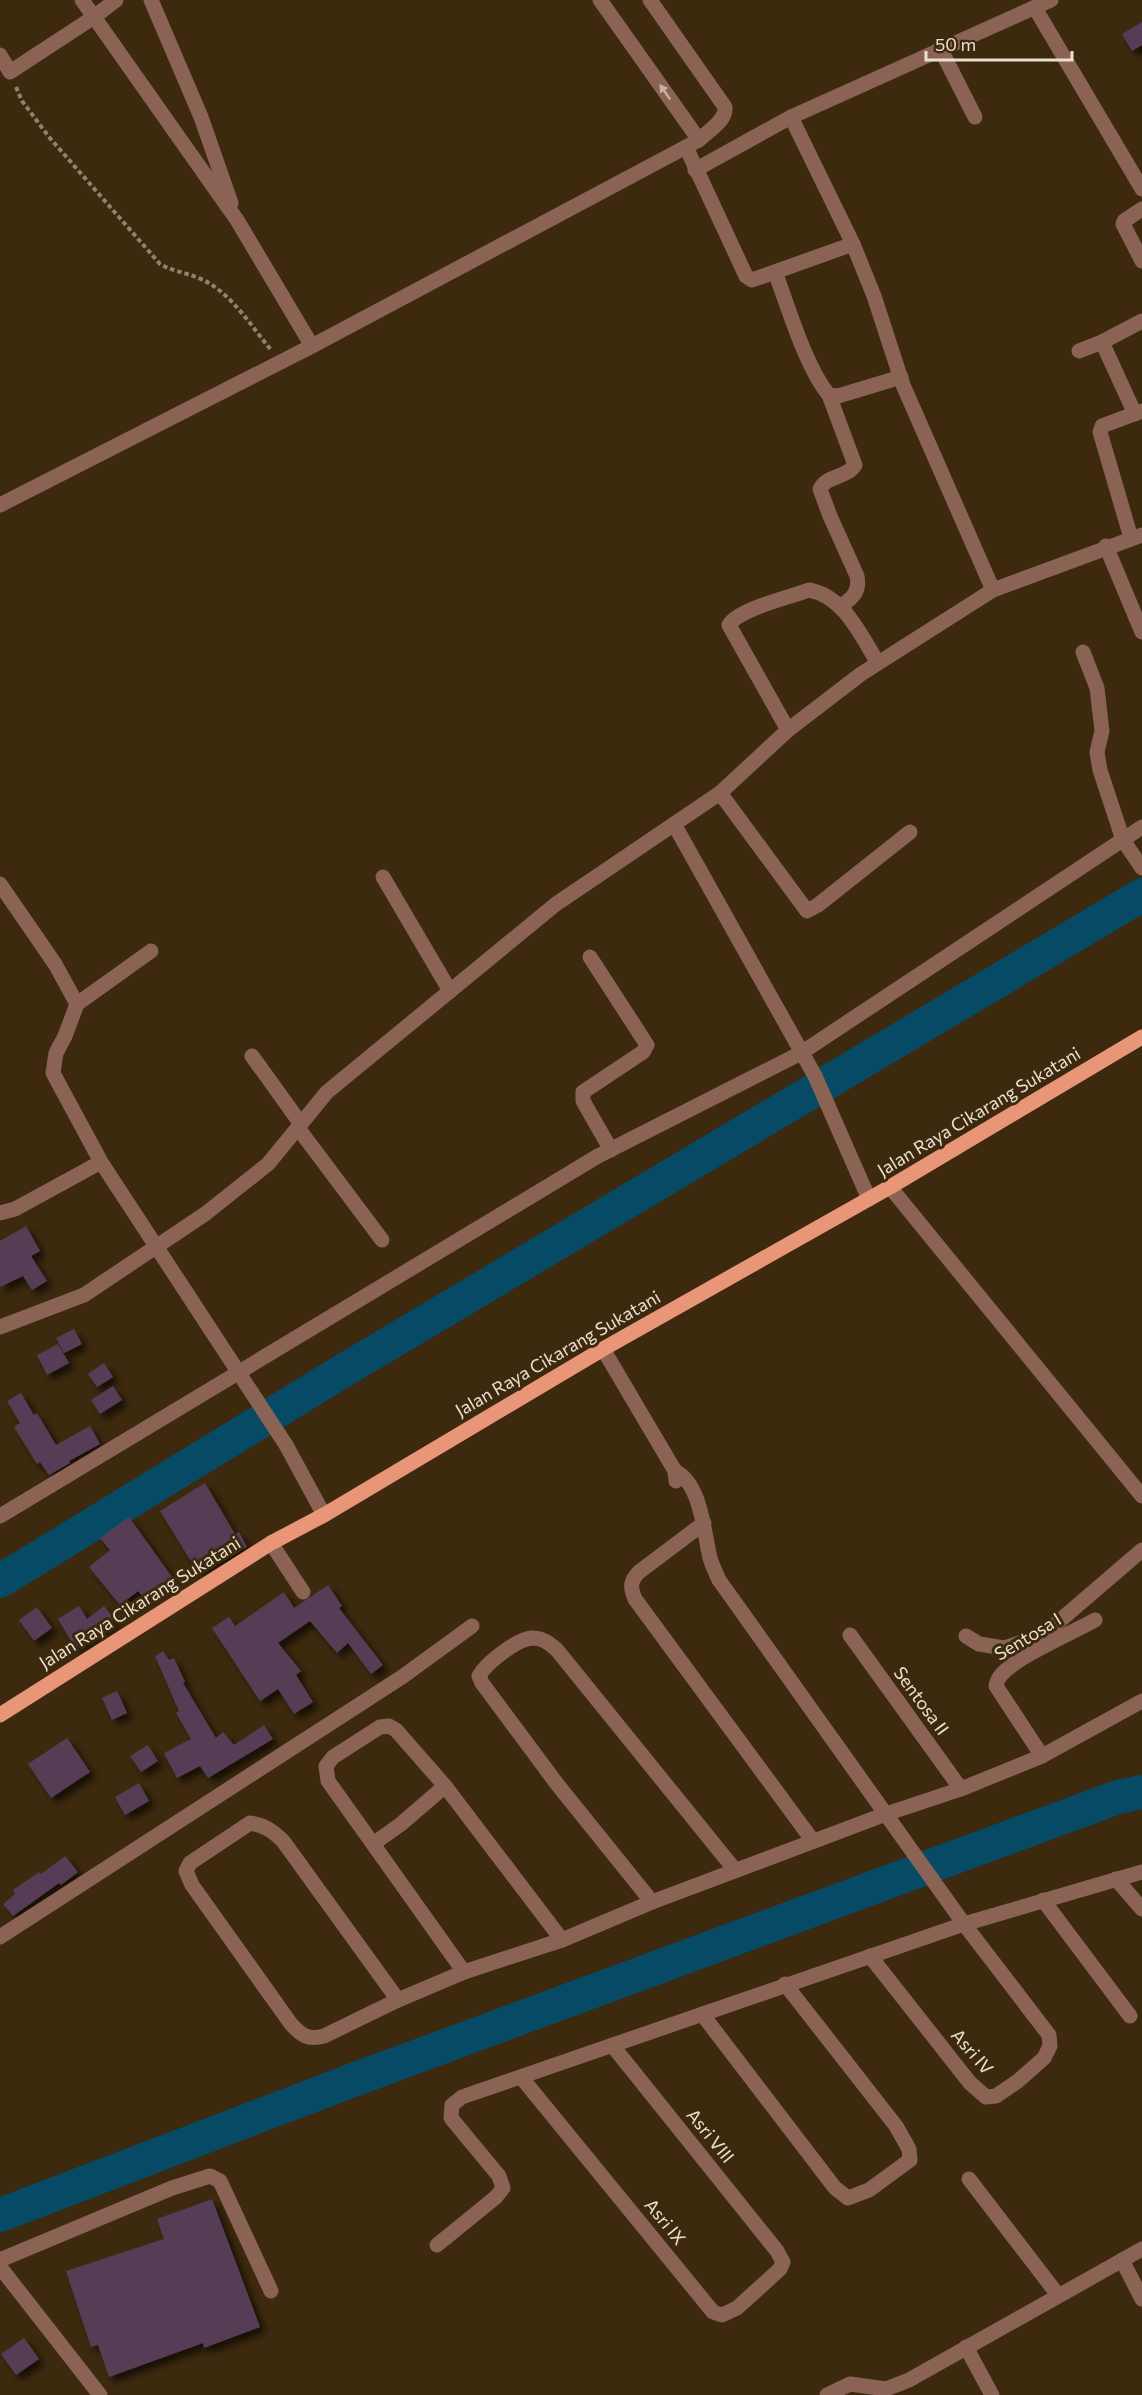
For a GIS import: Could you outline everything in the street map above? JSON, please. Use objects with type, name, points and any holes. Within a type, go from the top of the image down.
[{"type":"main road","name":"Jalan Raya Cikarang Sukatani","points":[[0,1715],[271,1543],[324,1515],[603,1348],[890,1187],[1142,1037]]},
{"type":"street","points":[[82,0],[237,220],[312,346]]},
{"type":"street","points":[[0,54],[10,72],[116,0]]},
{"type":"street","points":[[151,0],[201,117],[237,220]]},
{"type":"street","points":[[600,0],[693,143],[695,170],[746,276],[752,280],[853,244]]},
{"type":"street","points":[[0,505],[312,346],[693,143],[723,118],[726,112],[725,107],[650,0]]},
{"type":"street","points":[[695,170],[792,117],[940,48],[1051,0]]},
{"type":"street","points":[[1035,8],[1142,189]]},
{"type":"street","points":[[940,48],[975,117]]},
{"type":"street","points":[[792,117],[853,244],[874,296],[901,377],[993,590]]},
{"type":"street","points":[[1142,209],[1123,224],[1142,261]]},
{"type":"street","points":[[775,272],[800,339],[823,388],[829,395],[855,465],[849,472],[824,482],[820,489],[857,576],[858,586],[855,595],[841,606]]},
{"type":"street","points":[[1079,351],[1142,321]]},
{"type":"street","points":[[0,1327],[84,1295],[205,1214],[268,1164],[327,1092],[556,904],[720,793],[788,730],[878,663],[993,590],[1136,536],[1100,432],[1102,426],[1138,412],[1102,342]]},
{"type":"street","points":[[829,395],[838,396],[901,377]]},
{"type":"street","points":[[1106,546],[1142,632]]},
{"type":"street","points":[[788,730],[729,626],[732,621],[747,612],[809,590],[819,592],[841,606],[878,663]]},
{"type":"street","points":[[1083,652],[1097,688],[1102,731],[1096,752],[1100,770],[1124,840],[1141,866]]},
{"type":"street","points":[[720,793],[807,911],[818,905],[910,832]]},
{"type":"street","points":[[674,824],[816,1076],[869,1199]]},
{"type":"street","points":[[0,1516],[611,1150],[801,1053],[1142,827]]},
{"type":"street","points":[[383,877],[450,991]]},
{"type":"street","points":[[0,884],[55,964],[78,1004]]},
{"type":"street","points":[[151,951],[78,1004],[56,1053],[53,1073],[101,1162],[286,1445],[324,1515]]},
{"type":"street","points":[[590,957],[647,1045],[643,1052],[584,1092],[583,1101],[611,1150]]},
{"type":"street","points":[[252,1056],[382,1240]]},
{"type":"street","points":[[0,1213],[15,1209],[101,1162]]},
{"type":"street","points":[[890,1187],[1142,1496]]},
{"type":"street","points":[[603,1348],[675,1471],[682,1474],[690,1486],[701,1516],[710,1560],[719,1580],[964,1924]]},
{"type":"street","points":[[701,1516],[639,1572],[632,1580],[630,1589],[635,1599],[813,1841]]},
{"type":"street","points":[[271,1543],[303,1592]]},
{"type":"street","points":[[966,1636],[979,1644],[1004,1648],[1043,1635],[1142,1550]]},
{"type":"street","name":"Sentosa I","points":[[1042,1756],[996,1686],[997,1680],[1000,1675],[1019,1661],[1095,1620]]},
{"type":"street","points":[[0,1936],[392,1684],[472,1626]]},
{"type":"street","name":"Sentosa II","points":[[850,1635],[961,1789]]},
{"type":"street","points":[[652,1902],[557,1784],[482,1683],[479,1676],[483,1668],[517,1643],[531,1638],[545,1640],[558,1650],[735,1870]]},
{"type":"street","points":[[398,2000],[275,1833],[261,1825],[250,1823],[190,1863],[186,1871],[192,1884],[291,2024],[302,2035],[313,2039],[464,1972],[562,1940],[735,1870],[961,1789],[1042,1756],[1142,1701]]},
{"type":"street","points":[[464,1972],[328,1781],[326,1766],[333,1757],[380,1727],[389,1726],[396,1730],[445,1786],[562,1940]]},
{"type":"street","points":[[373,1844],[401,1824],[445,1786]]},
{"type":"street","points":[[437,2245],[496,2197],[503,2188],[499,2176],[451,2118],[452,2104],[462,2097],[964,1924],[1142,1872]]},
{"type":"street","points":[[1116,1879],[1142,1909]]},
{"type":"street","points":[[1043,1900],[1130,2016]]},
{"type":"street","name":"Asri IV","points":[[870,1956],[970,2083],[986,2097],[996,2096],[1044,2058],[1050,2046],[1049,2035],[964,1924]]},
{"type":"street","points":[[702,2014],[835,2188],[848,2198],[869,2190],[910,2160],[909,2149],[896,2126],[785,1984]]},
{"type":"street","name":"Asri VIII","points":[[612,2045],[777,2251]]},
{"type":"street","name":"Asri IX","points":[[520,2077],[713,2312],[722,2315],[736,2307],[780,2269],[783,2262],[777,2251]]},
{"type":"street","points":[[0,2260],[172,2187],[210,2176],[220,2181],[271,2291]]},
{"type":"street","points":[[969,2179],[1058,2295]]},
{"type":"street","points":[[826,2395],[850,2384],[886,2389],[909,2380],[1142,2250]]},
{"type":"street","points":[[1122,2260],[1142,2299]]},
{"type":"street","points":[[0,2267],[99,2395]]},
{"type":"street","points":[[966,2347],[992,2395]]},
{"type":"path","points":[[10,72],[22,101],[49,136],[160,264],[174,272],[203,280],[218,290],[281,362]]},
{"type":"building","points":[[1142,22],[1142,45],[1132,51],[1122,34]]},
{"type":"building","points":[[26,1226],[40,1251],[31,1256],[47,1281],[32,1290],[23,1276],[0,1287],[0,1241]]},
{"type":"building","points":[[74,1329],[82,1344],[64,1353],[56,1338]]},
{"type":"building","points":[[58,1344],[69,1363],[47,1375],[37,1355]]},
{"type":"building","points":[[104,1363],[113,1377],[97,1387],[88,1374]]},
{"type":"building","points":[[113,1386],[122,1400],[100,1414],[91,1400]]},
{"type":"building","points":[[21,1393],[34,1415],[37,1413],[56,1445],[90,1426],[100,1444],[49,1475],[40,1462],[37,1464],[14,1427],[20,1423],[7,1401]]},
{"type":"building","points":[[205,1483],[235,1534],[239,1532],[247,1547],[220,1563],[218,1560],[197,1571],[160,1511]]},
{"type":"building","points":[[129,1517],[172,1577],[144,1598],[138,1591],[120,1605],[89,1567],[110,1550],[100,1538]]},
{"type":"building","points":[[328,1585],[342,1606],[339,1608],[383,1665],[371,1674],[348,1643],[337,1653],[310,1621],[278,1643],[301,1671],[296,1675],[313,1702],[294,1714],[278,1689],[260,1701],[212,1628],[229,1617],[235,1626],[284,1592],[294,1608]]},
{"type":"building","points":[[79,1606],[87,1619],[104,1606],[115,1620],[75,1648],[58,1619]]},
{"type":"building","points":[[37,1607],[52,1628],[34,1641],[19,1620]]},
{"type":"building","points":[[163,1651],[169,1660],[174,1658],[185,1682],[183,1683],[216,1738],[223,1732],[234,1745],[264,1725],[273,1739],[208,1778],[200,1766],[177,1778],[164,1753],[191,1739],[176,1713],[179,1711],[155,1656]]},
{"type":"building","points":[[117,1691],[127,1713],[112,1720],[102,1698]]},
{"type":"building","points":[[67,1738],[90,1772],[51,1798],[28,1764]]},
{"type":"building","points":[[148,1745],[158,1761],[141,1772],[130,1756]]},
{"type":"building","points":[[139,1783],[149,1801],[125,1815],[115,1797]]},
{"type":"building","points":[[65,1856],[78,1872],[13,1916],[3,1904],[15,1894],[13,1890],[39,1872],[41,1874]]},
{"type":"building","points":[[212,2199],[260,2327],[204,2348],[203,2343],[109,2377],[98,2345],[91,2347],[66,2271],[164,2239],[157,2219]]},
{"type":"building","points":[[24,2338],[39,2359],[16,2375],[1,2354]]},
{"type":"waterway","points":[[0,1581],[341,1372],[1142,895]]},
{"type":"waterway","points":[[0,2215],[361,2077],[1118,1797],[1142,1792]]}]
